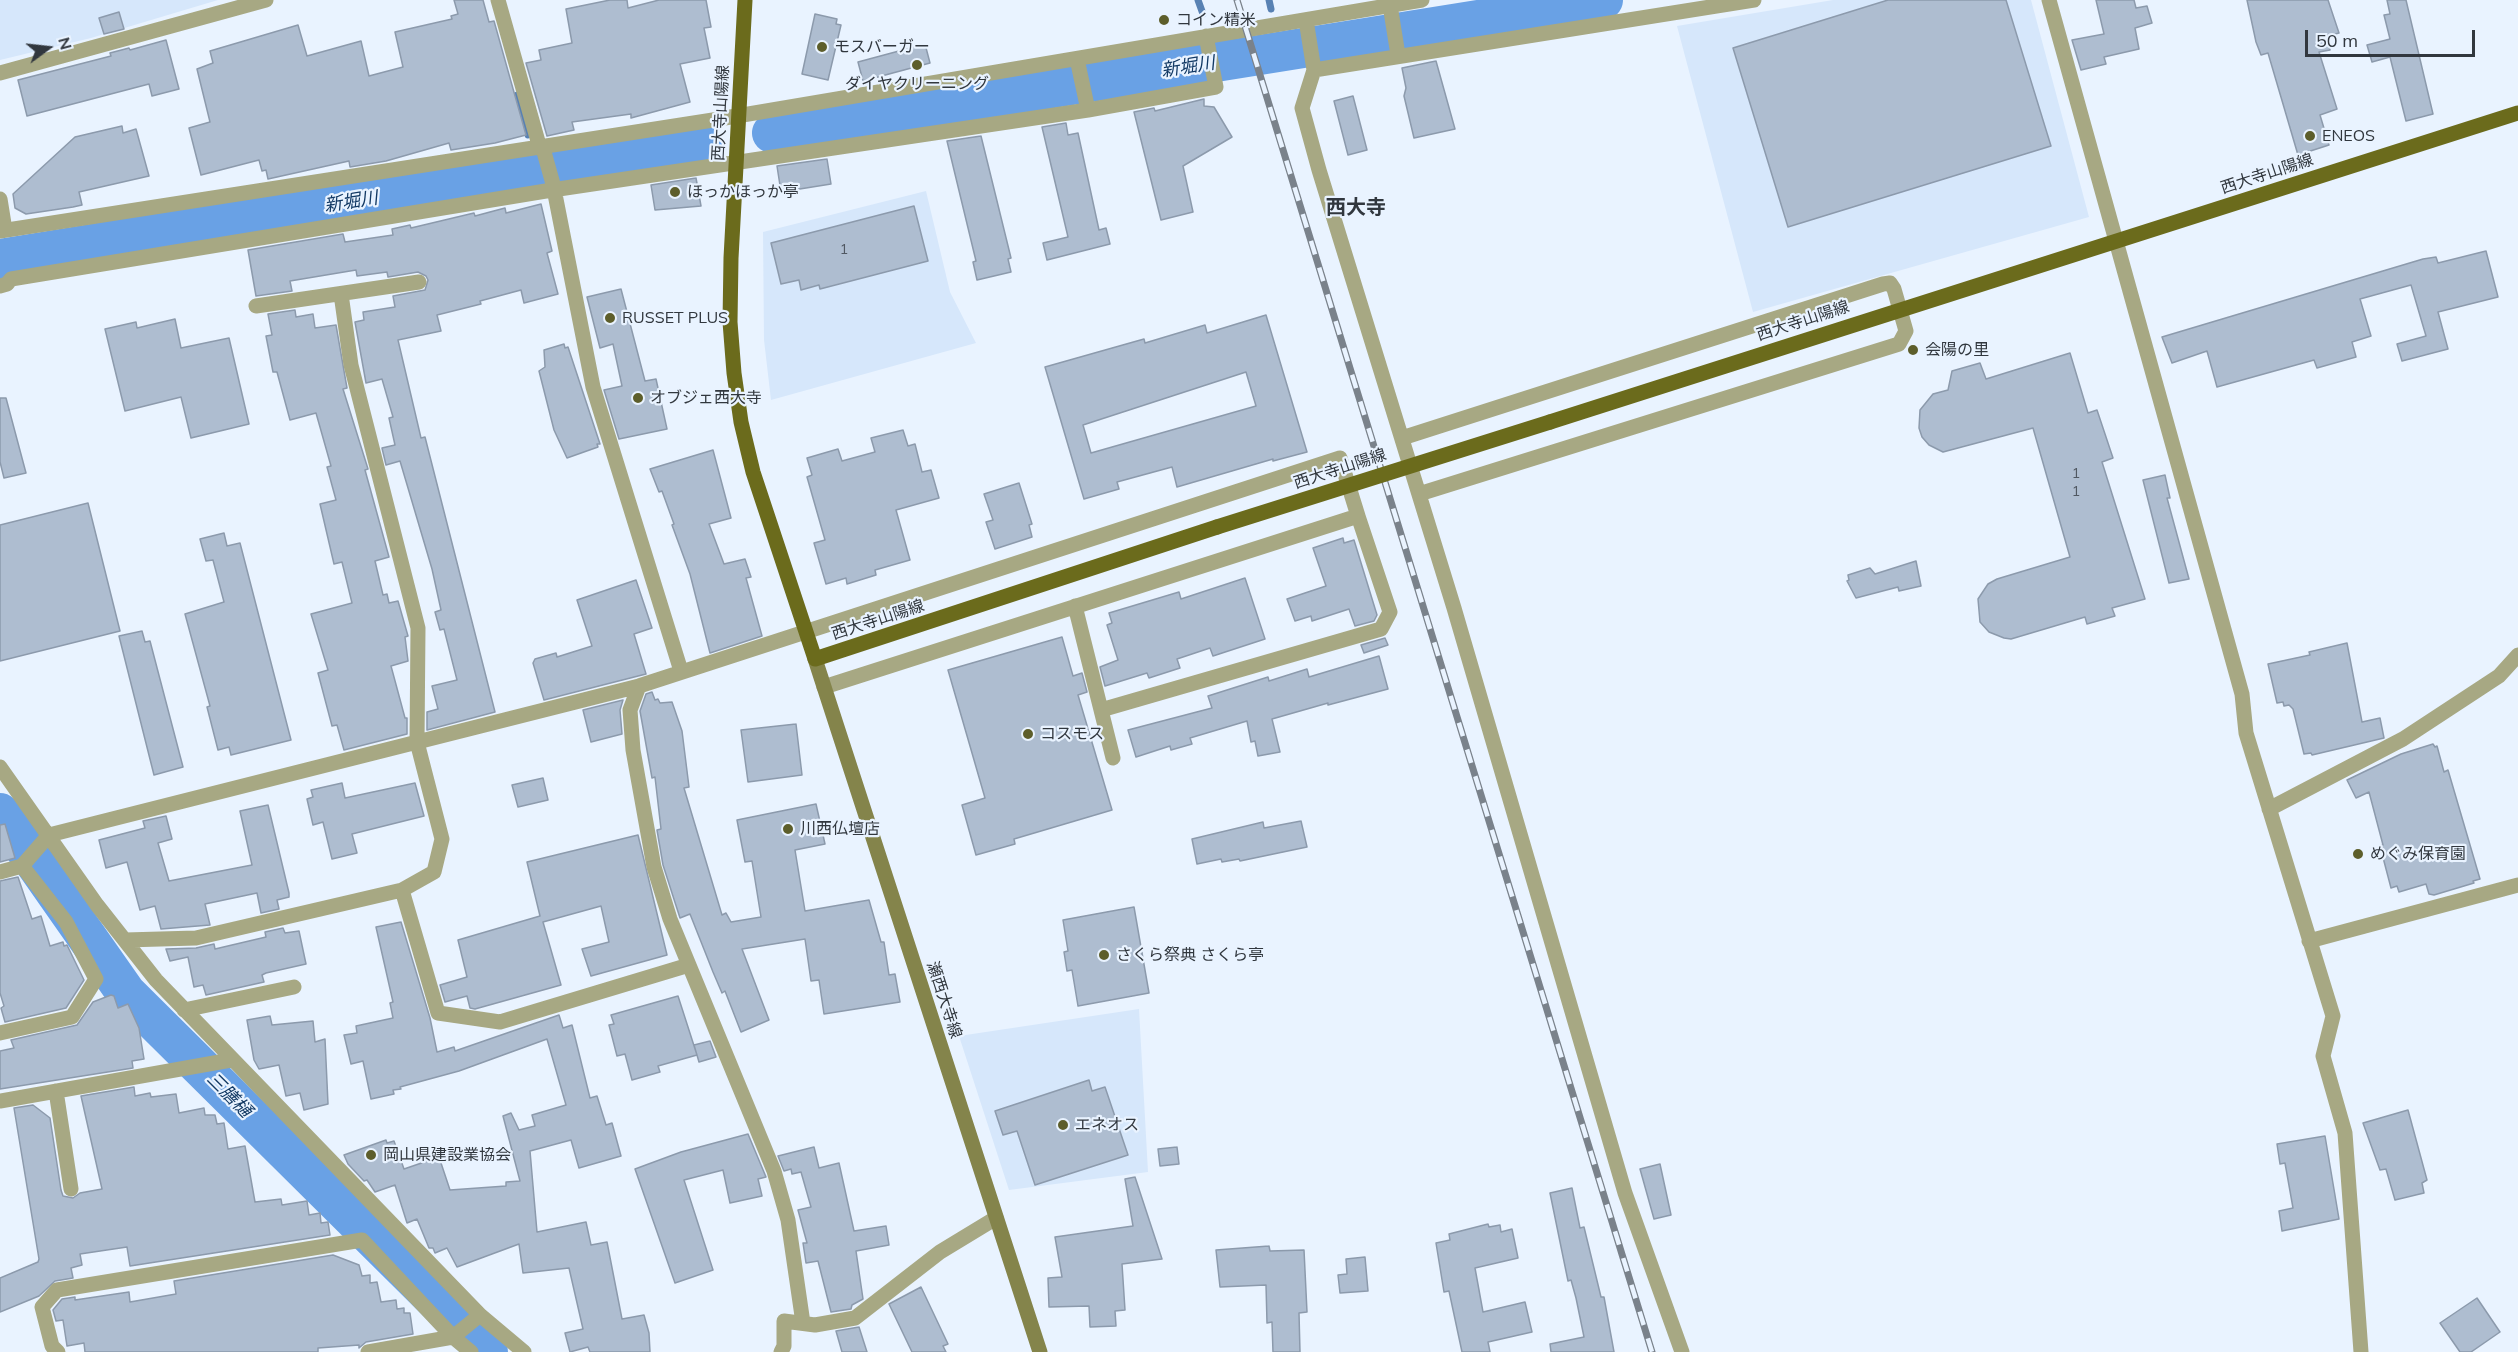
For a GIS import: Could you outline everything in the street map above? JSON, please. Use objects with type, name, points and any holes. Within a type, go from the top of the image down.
[{"type":"main road","name":"西大寺山陽線","points":[[745,0],[730,322],[739,412],[753,472],[815,659],[1217,527],[1900,308],[2518,113]]},
{"type":"main road","name":"瀬西大寺線","points":[[815,659],[1040,1352]]},
{"type":"street","points":[[0,73],[266,0]]},
{"type":"street","points":[[498,0],[553,187],[593,387],[681,671]]},
{"type":"street","points":[[0,200],[3,231],[542,149],[739,115],[1208,42],[1390,10],[1422,0]]},
{"type":"street","points":[[1314,67],[1397,50],[1754,0]]},
{"type":"street","points":[[2049,0],[2242,694],[2246,733],[2333,1016],[2323,1056],[2345,1133],[2361,1352]]},
{"type":"street","points":[[1390,10],[1397,50]]},
{"type":"street","points":[[1307,25],[1314,67],[1302,108],[1419,494],[1625,1193],[1682,1352]]},
{"type":"street","points":[[0,286],[12,279],[553,187],[736,164],[1087,105],[1216,87],[1208,42]]},
{"type":"street","points":[[1078,63],[1087,105]]},
{"type":"street","points":[[256,306],[419,282]]},
{"type":"street","points":[[1402,438],[1882,284],[1890,283],[1900,308],[1906,331],[1905,338],[1899,344],[1419,494]]},
{"type":"street","points":[[125,940],[196,938],[402,890],[434,872],[442,839],[417,742],[418,628],[351,365],[341,294]]},
{"type":"street","points":[[0,872],[22,866],[47,839],[639,686],[1340,458],[1390,612],[1381,629],[1101,711]]},
{"type":"street","points":[[824,687],[1358,516]]},
{"type":"street","points":[[1075,606],[1113,758]]},
{"type":"street","points":[[2269,809],[2403,739],[2499,676],[2518,655]]},
{"type":"street","points":[[639,686],[630,710],[642,815],[654,867],[689,965],[774,1171],[788,1220],[803,1323]]},
{"type":"street","points":[[0,767],[47,839],[125,940],[224,1061],[299,1126],[477,1318],[524,1352]]},
{"type":"street","points":[[0,1033],[72,1017],[96,979],[66,922],[22,866]]},
{"type":"street","points":[[2309,941],[2518,885]]},
{"type":"street","points":[[402,890],[438,1013],[500,1022],[689,965]]},
{"type":"street","points":[[184,1010],[294,987]]},
{"type":"street","points":[[0,1101],[224,1061]]},
{"type":"street","points":[[57,1091],[71,1189]]},
{"type":"street","points":[[781,1352],[784,1346],[784,1321],[815,1325],[855,1318],[940,1252],[996,1218]]},
{"type":"street","points":[[58,1352],[52,1346],[42,1307],[57,1290],[362,1240],[457,1335],[471,1352]]},
{"type":"street","points":[[368,1352],[457,1335],[477,1318]]},
{"type":"shaded area","points":[[0,0],[218,0],[91,38],[0,60]]},
{"type":"shaded area","points":[[1833,0],[2031,0],[2089,217],[1753,312],[1677,26]]},
{"type":"shaded area","points":[[926,191],[950,292],[976,343],[771,400],[764,340],[763,232]]},
{"type":"shaded area","points":[[1139,1009],[1148,1172],[1009,1190],[959,1036]]},
{"type":"building","points":[[454,0],[483,0],[489,22],[494,21],[526,135],[451,150],[449,143],[386,161],[350,167],[349,161],[268,179],[266,170],[262,171],[259,160],[201,175],[189,128],[210,122],[197,69],[213,63],[210,51],[298,25],[307,56],[361,41],[369,76],[403,67],[395,32],[452,19],[451,16],[458,14]]},
{"type":"building","points":[[610,0],[627,0],[628,8],[659,0],[706,0],[711,27],[704,28],[710,58],[680,64],[690,102],[631,118],[631,114],[572,122],[574,130],[547,136],[526,63],[541,60],[539,50],[572,43],[566,9]]},
{"type":"building","points":[[1888,0],[2006,0],[2051,146],[1788,227],[1733,48]]},
{"type":"building","points":[[2096,0],[2134,0],[2136,8],[2147,6],[2152,23],[2135,28],[2139,49],[2104,57],[2106,64],[2081,70],[2072,40],[2104,34]]},
{"type":"building","points":[[2247,0],[2328,0],[2339,33],[2327,36],[2330,50],[2319,52],[2337,109],[2320,115],[2329,145],[2298,155],[2268,53],[2261,55],[2256,42]]},
{"type":"building","points":[[2387,0],[2406,0],[2433,114],[2406,121],[2390,57],[2372,62],[2367,45],[2390,39],[2384,15],[2390,14]]},
{"type":"building","points":[[119,12],[124,29],[104,34],[99,18]]},
{"type":"building","name":"モスバーガー","points":[[815,14],[837,19],[836,24],[841,25],[828,80],[802,74]]},
{"type":"building","points":[[166,40],[179,89],[152,96],[149,84],[27,116],[18,80],[111,56],[110,53]]},
{"type":"building","points":[[925,44],[930,63],[863,81],[858,62]]},
{"type":"building","points":[[1436,61],[1455,129],[1414,138],[1404,96],[1406,88],[1402,68]]},
{"type":"building","points":[[1353,96],[1367,150],[1348,155],[1334,101]]},
{"type":"building","points":[[1204,99],[1204,106],[1214,107],[1232,137],[1183,166],[1193,212],[1161,220],[1134,112],[1154,108],[1155,111]]},
{"type":"building","points":[[1066,123],[1068,135],[1078,133],[1099,230],[1106,228],[1110,244],[1047,260],[1043,243],[1068,237],[1042,127]]},
{"type":"building","points":[[122,126],[123,133],[136,129],[149,176],[79,192],[82,205],[26,214],[15,208],[13,194],[75,137]]},
{"type":"building","points":[[981,136],[1011,258],[1008,259],[1011,272],[977,280],[973,262],[976,261],[947,141]]},
{"type":"building","points":[[827,159],[831,184],[781,192],[777,166]]},
{"type":"building","name":"ほっかほっか亭","points":[[696,178],[701,206],[655,210],[651,185]]},
{"type":"building","points":[[541,204],[552,251],[547,253],[558,294],[524,303],[521,290],[480,301],[481,304],[437,315],[441,331],[398,340],[421,438],[425,437],[495,712],[427,730],[427,712],[438,709],[432,686],[457,680],[444,629],[440,630],[435,612],[441,610],[432,569],[400,461],[386,465],[382,448],[395,445],[389,418],[393,417],[382,379],[366,383],[355,322],[364,320],[363,312],[395,307],[393,296],[425,290],[428,280],[426,276],[418,272],[388,277],[387,272],[357,276],[356,270],[290,281],[292,291],[256,296],[248,250],[343,234],[345,242],[393,235],[392,229],[410,225],[411,228],[505,208],[506,213]]},
{"type":"building","points":[[914,206],[928,261],[820,289],[819,285],[801,290],[799,280],[781,284],[771,243]]},
{"type":"building","points":[[2486,251],[2498,297],[2438,312],[2448,349],[2402,361],[2397,344],[2426,336],[2411,285],[2360,299],[2371,336],[2352,342],[2356,357],[2317,368],[2314,360],[2217,387],[2207,351],[2172,363],[2162,337],[2423,259],[2436,257],[2438,263]]},
{"type":"building","points":[[621,289],[645,381],[656,379],[667,429],[619,439],[604,390],[622,386],[613,344],[600,348],[587,297]]},
{"type":"building","points":[[295,310],[296,317],[313,314],[315,328],[336,325],[347,388],[343,389],[368,469],[365,470],[389,557],[375,561],[383,595],[387,594],[389,603],[398,601],[408,636],[405,637],[408,661],[391,666],[405,718],[407,718],[407,734],[344,750],[337,725],[332,726],[318,673],[328,670],[311,614],[352,603],[342,562],[334,564],[320,504],[336,500],[327,467],[331,466],[316,413],[290,420],[277,372],[273,372],[266,336],[272,335],[268,314]]},
{"type":"building","points":[[1266,315],[1307,452],[1273,461],[1273,459],[1177,487],[1172,467],[1117,482],[1119,489],[1084,499],[1045,367],[1144,339],[1145,343],[1205,325],[1207,333]],"holes":[[[1246,372],[1256,406],[1091,453],[1083,425]]]},
{"type":"building","points":[[175,319],[181,348],[229,338],[249,424],[191,438],[181,397],[125,411],[105,329],[136,322],[137,328]]},
{"type":"building","points":[[564,344],[565,348],[568,347],[600,444],[597,444],[598,447],[567,458],[554,430],[539,371],[545,367],[544,350]]},
{"type":"building","points":[[2070,353],[2088,413],[2097,410],[2113,458],[2102,462],[2145,599],[2112,608],[2115,616],[2087,624],[2085,617],[2011,639],[2004,638],[1989,632],[1980,622],[1978,599],[1988,584],[1997,579],[2070,557],[2033,428],[1943,452],[1929,445],[1922,437],[1919,428],[1920,410],[1933,394],[1948,390],[1952,371],[1980,363],[1986,379]]},
{"type":"building","points":[[0,398],[6,398],[26,473],[4,478],[0,462]]},
{"type":"building","points":[[903,430],[908,446],[915,444],[922,472],[931,470],[939,498],[896,510],[910,560],[875,570],[876,575],[847,584],[846,578],[826,584],[814,543],[825,540],[807,477],[812,475],[807,458],[838,449],[842,461],[875,452],[871,438]]},
{"type":"building","points":[[713,450],[731,518],[709,524],[724,564],[745,559],[751,577],[746,578],[762,636],[710,653],[690,574],[672,525],[674,524],[662,491],[659,492],[650,469]]},
{"type":"building","points":[[2165,475],[2170,498],[2167,498],[2189,579],[2169,583],[2143,480]]},
{"type":"building","points":[[1019,483],[1032,524],[1029,525],[1032,537],[995,549],[986,522],[993,520],[984,494]]},
{"type":"building","points":[[88,503],[120,631],[0,661],[0,525]]},
{"type":"building","points":[[224,533],[227,546],[240,543],[291,740],[231,755],[229,747],[218,750],[207,707],[210,706],[185,614],[224,602],[213,560],[206,561],[200,539]]},
{"type":"building","points":[[1343,538],[1344,543],[1354,540],[1377,615],[1374,621],[1355,626],[1349,609],[1312,621],[1311,616],[1295,621],[1287,599],[1326,586],[1313,548]]},
{"type":"building","points":[[1916,561],[1921,586],[1899,591],[1898,587],[1856,598],[1847,581],[1849,580],[1848,575],[1870,568],[1875,574]]},
{"type":"building","points":[[1245,578],[1265,639],[1213,656],[1210,648],[1177,659],[1180,668],[1149,678],[1147,673],[1105,686],[1100,667],[1118,660],[1107,625],[1112,623],[1109,613],[1179,592],[1181,599]]},
{"type":"building","points":[[636,580],[652,628],[634,634],[646,674],[544,700],[533,663],[535,659],[556,653],[557,657],[592,646],[577,600]]},
{"type":"building","points":[[142,631],[145,642],[150,641],[183,767],[154,775],[119,636]]},
{"type":"building","name":"コスモス","points":[[1062,637],[1073,676],[1082,673],[1087,692],[1078,695],[1112,810],[1014,839],[1015,844],[976,855],[962,805],[985,798],[948,670]]},
{"type":"building","points":[[1385,638],[1388,645],[1364,653],[1361,645]]},
{"type":"building","points":[[2347,643],[2362,722],[2380,718],[2384,738],[2312,755],[2311,753],[2304,754],[2293,709],[2289,705],[2284,706],[2283,702],[2277,703],[2268,664],[2310,655],[2309,652]]},
{"type":"building","points":[[1379,656],[1388,689],[1272,719],[1280,752],[1258,756],[1255,741],[1251,742],[1247,721],[1190,738],[1192,744],[1171,750],[1170,746],[1136,757],[1128,730],[1212,708],[1208,696],[1268,677],[1269,681],[1307,669],[1309,677]]},
{"type":"building","points":[[652,692],[655,700],[658,699],[660,703],[672,702],[682,731],[689,787],[684,788],[722,915],[726,913],[731,922],[761,917],[752,861],[745,862],[737,820],[816,804],[825,844],[795,850],[805,911],[869,900],[881,942],[884,942],[889,975],[895,974],[900,1002],[824,1014],[819,980],[811,981],[805,939],[742,949],[769,1020],[741,1032],[725,991],[722,993],[690,914],[680,918],[663,865],[657,830],[661,829],[655,777],[652,778],[640,711],[646,694]]},
{"type":"building","points":[[623,700],[620,710],[622,734],[591,742],[583,710]]},
{"type":"building","points":[[796,724],[802,775],[748,782],[741,730]]},
{"type":"building","points":[[2433,744],[2437,746],[2444,772],[2448,770],[2480,879],[2473,881],[2474,883],[2434,895],[2429,894],[2426,884],[2399,892],[2397,886],[2391,888],[2380,846],[2383,845],[2369,792],[2356,798],[2347,780],[2401,754]]},
{"type":"building","points":[[543,778],[548,800],[518,807],[512,785]]},
{"type":"building","points":[[342,783],[345,798],[415,783],[424,816],[352,834],[357,853],[332,859],[323,822],[313,825],[307,799],[313,797],[311,790]]},
{"type":"building","points":[[268,805],[289,893],[289,897],[277,900],[279,909],[261,913],[257,893],[205,904],[210,925],[161,929],[155,906],[140,910],[127,862],[106,868],[99,840],[145,828],[143,821],[166,816],[172,839],[158,843],[169,881],[252,865],[240,811]]},
{"type":"building","points":[[1301,821],[1307,847],[1240,861],[1239,859],[1222,862],[1221,859],[1197,864],[1192,839],[1263,822],[1264,828]]},
{"type":"building","points":[[5,824],[15,858],[0,862],[0,825]]},
{"type":"building","points":[[638,835],[667,955],[591,976],[582,949],[609,942],[601,906],[543,922],[561,985],[475,1009],[470,1008],[467,996],[445,1002],[440,985],[467,977],[458,940],[540,916],[527,862]]},
{"type":"building","points":[[18,877],[32,919],[41,916],[50,946],[63,942],[64,946],[67,945],[84,980],[66,1008],[5,1022],[0,993],[0,881]]},
{"type":"building","name":"さくら祭典 さくら亭","points":[[1134,907],[1149,993],[1078,1006],[1072,970],[1067,971],[1064,952],[1068,951],[1063,920]]},
{"type":"building","points":[[401,922],[430,1018],[437,1052],[454,1047],[455,1051],[559,1015],[563,1028],[572,1025],[590,1098],[597,1096],[606,1125],[612,1123],[621,1156],[579,1168],[571,1140],[530,1151],[537,1232],[586,1222],[591,1245],[607,1242],[622,1319],[644,1315],[649,1333],[650,1352],[590,1352],[588,1347],[570,1352],[565,1333],[583,1329],[569,1268],[523,1273],[519,1244],[457,1267],[447,1248],[435,1253],[433,1248],[429,1248],[417,1219],[407,1223],[395,1185],[375,1192],[367,1180],[364,1181],[348,1164],[344,1155],[386,1140],[387,1143],[394,1141],[404,1169],[439,1157],[450,1190],[506,1186],[506,1182],[520,1181],[503,1116],[511,1113],[519,1130],[535,1126],[532,1115],[566,1105],[547,1039],[459,1071],[400,1087],[401,1089],[393,1090],[394,1094],[371,1099],[363,1061],[351,1064],[344,1035],[357,1033],[356,1026],[393,1018],[390,1003],[393,1002],[376,927]]},
{"type":"building","points":[[283,928],[285,933],[299,931],[306,964],[266,973],[262,975],[264,982],[206,995],[203,985],[194,987],[188,957],[170,961],[166,949],[196,948],[214,944],[215,949],[266,937],[265,932]]},
{"type":"building","points":[[114,996],[118,1008],[128,1004],[139,1028],[144,1059],[132,1061],[133,1068],[0,1089],[0,1051],[14,1048],[11,1040],[77,1025],[93,1002]]},
{"type":"building","points":[[678,996],[697,1055],[658,1066],[660,1072],[632,1080],[625,1054],[617,1056],[609,1025],[614,1024],[611,1015]]},
{"type":"building","points":[[270,1016],[272,1025],[313,1021],[315,1042],[325,1039],[328,1104],[304,1110],[300,1093],[286,1096],[279,1065],[259,1069],[254,1060],[247,1020]]},
{"type":"building","points":[[710,1041],[716,1057],[699,1062],[694,1045]]},
{"type":"building","points":[[1089,1080],[1092,1091],[1105,1087],[1128,1155],[1035,1185],[1017,1131],[1003,1135],[995,1111]]},
{"type":"building","points":[[134,1087],[135,1096],[150,1093],[151,1097],[176,1094],[179,1113],[204,1108],[205,1115],[215,1115],[217,1124],[224,1123],[228,1149],[245,1146],[255,1202],[281,1199],[282,1205],[307,1201],[309,1215],[320,1213],[321,1223],[328,1222],[330,1235],[130,1266],[127,1247],[80,1254],[82,1265],[71,1268],[73,1278],[55,1281],[39,1296],[0,1312],[0,1278],[38,1262],[39,1259],[14,1108],[33,1105],[50,1118],[61,1190],[63,1196],[73,1198],[80,1193],[102,1189],[81,1096]]},
{"type":"building","points":[[2408,1110],[2427,1180],[2422,1183],[2424,1193],[2395,1200],[2386,1169],[2380,1170],[2363,1123]]},
{"type":"building","points":[[748,1134],[766,1177],[758,1179],[762,1196],[730,1203],[723,1170],[684,1180],[713,1270],[675,1283],[635,1169],[681,1152]]},
{"type":"building","points":[[2325,1136],[2339,1219],[2282,1231],[2279,1211],[2293,1208],[2285,1163],[2280,1164],[2277,1144]]},
{"type":"building","points":[[814,1147],[819,1168],[839,1163],[854,1231],[886,1226],[889,1245],[856,1251],[863,1299],[852,1305],[851,1309],[831,1312],[818,1261],[806,1263],[803,1243],[807,1243],[798,1210],[811,1207],[801,1172],[792,1174],[791,1169],[784,1171],[778,1156]]},
{"type":"building","points":[[1177,1147],[1179,1164],[1160,1166],[1158,1149]]},
{"type":"building","points":[[1660,1164],[1671,1215],[1654,1219],[1640,1169]]},
{"type":"building","points":[[1135,1177],[1162,1259],[1122,1264],[1125,1310],[1115,1311],[1116,1326],[1090,1327],[1089,1306],[1049,1307],[1048,1278],[1062,1277],[1055,1237],[1133,1226],[1125,1179]]},
{"type":"building","points":[[1572,1188],[1580,1228],[1584,1227],[1601,1297],[1604,1297],[1614,1352],[1551,1352],[1550,1344],[1584,1337],[1571,1280],[1568,1281],[1550,1193]]},
{"type":"building","points":[[1488,1224],[1489,1227],[1500,1225],[1501,1232],[1512,1229],[1518,1258],[1475,1268],[1483,1312],[1525,1302],[1532,1332],[1488,1342],[1490,1352],[1462,1352],[1449,1291],[1444,1292],[1436,1243],[1450,1240],[1449,1234]]},
{"type":"building","points":[[1269,1246],[1270,1251],[1304,1250],[1307,1312],[1299,1313],[1300,1352],[1273,1352],[1272,1322],[1267,1323],[1266,1285],[1220,1287],[1216,1250]]},
{"type":"building","points":[[333,1255],[359,1265],[362,1276],[370,1275],[370,1283],[377,1282],[381,1302],[396,1300],[397,1309],[404,1308],[404,1313],[410,1313],[413,1334],[366,1342],[359,1348],[359,1345],[318,1348],[318,1352],[85,1352],[84,1343],[67,1346],[63,1320],[56,1321],[53,1310],[62,1299],[75,1297],[75,1300],[129,1292],[130,1302],[176,1294],[174,1281]]},
{"type":"building","points":[[1365,1257],[1368,1291],[1340,1293],[1338,1275],[1347,1274],[1346,1259]]},
{"type":"building","points":[[921,1287],[948,1344],[943,1346],[946,1352],[912,1352],[889,1304]]},
{"type":"building","points":[[2477,1298],[2500,1332],[2471,1352],[2460,1352],[2440,1323]]},
{"type":"building","points":[[859,1327],[867,1352],[842,1352],[836,1331]]},
{"type":"waterway","points":[[1198,0],[1203,14]]},
{"type":"waterway","points":[[1269,0],[1271,9]]},
{"type":"waterway","name":"新堀川","points":[[772,133],[1603,0]]},
{"type":"waterway","points":[[1277,39],[1280,52]]},
{"type":"waterway","points":[[1215,50],[1219,62]]},
{"type":"waterway","points":[[517,95],[528,135]]},
{"type":"waterway","name":"新堀川","points":[[0,259],[702,144]]},
{"type":"waterway","points":[[533,158],[536,171]]},
{"type":"waterway","name":"三膳樋","points":[[0,813],[126,993],[488,1352]]},
{"type":"railway","points":[[1237,0],[1652,1352]]},
{"type":"place","name":"コイン精米","points":[[1164,20]]},
{"type":"place","name":"モスバーガー","points":[[822,47]]},
{"type":"place","name":"ダイヤクリーニング","points":[[917,65]]},
{"type":"place","name":"ENEOS","points":[[2310,136]]},
{"type":"place","name":"ほっかほっか亭","points":[[675,192]]},
{"type":"place","name":"RUSSET PLUS","points":[[610,318]]},
{"type":"place","name":"会陽の里","points":[[1913,350]]},
{"type":"place","name":"オブジェ西大寺","points":[[638,398]]},
{"type":"place","name":"コスモス","points":[[1028,734]]},
{"type":"place","name":"川西仏壇店","points":[[788,829]]},
{"type":"place","name":"めぐみ保育園","points":[[2358,854]]},
{"type":"place","name":"さくら祭典 さくら亭","points":[[1104,955]]},
{"type":"place","name":"エネオス","points":[[1063,1125]]},
{"type":"place","name":"岡山県建設業協会","points":[[371,1155]]},
{"type":"district","name":"西大寺","points":[[1356,208]]}]
